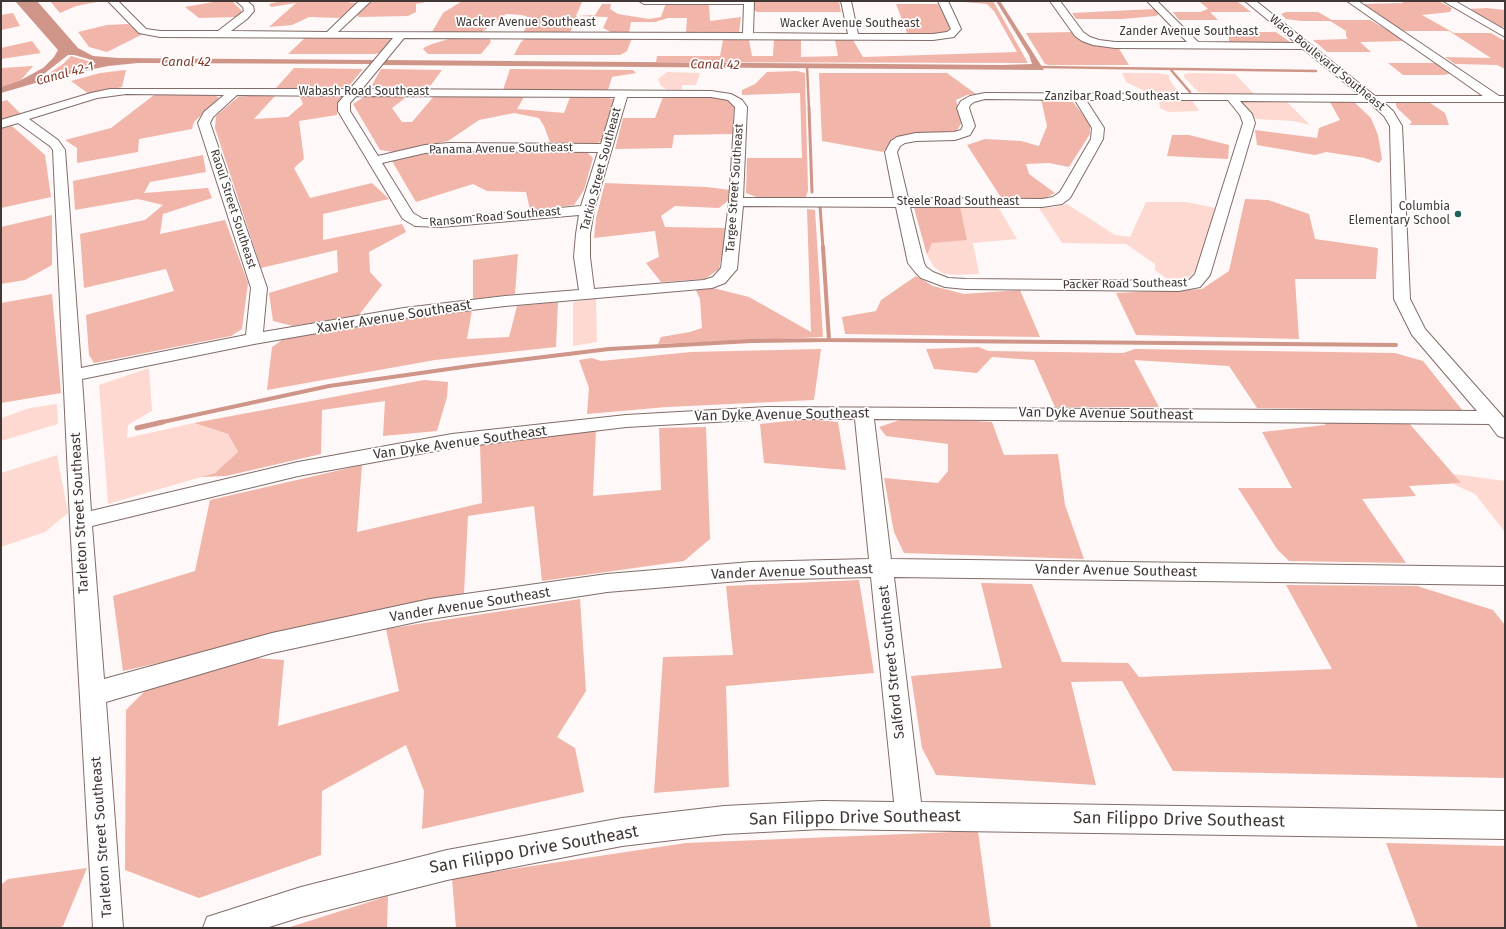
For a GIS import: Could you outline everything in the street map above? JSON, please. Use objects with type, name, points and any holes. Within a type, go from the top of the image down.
[{"type":"street","name":"Wacker Avenue Southeast","points":[[114,1],[143,31],[150,33],[933,38],[950,35],[956,29],[942,1]]},
{"type":"street","points":[[221,34],[244,17],[249,11],[248,6],[241,1]]},
{"type":"street","points":[[330,34],[366,1]]},
{"type":"street","points":[[644,1],[749,1],[748,37]]},
{"type":"street","points":[[846,1],[854,37]]},
{"type":"street","name":"Zander Avenue Southeast","points":[[1055,1],[1079,34],[1086,39],[1097,43],[1115,45],[1305,46]]},
{"type":"street","points":[[1152,1],[1195,45]]},
{"type":"street","name":"Waco Boulevard Southeast","points":[[1250,1],[1389,114],[1396,126],[1402,298],[1418,331],[1499,424]]},
{"type":"street","points":[[1352,1],[1500,99]]},
{"type":"street","points":[[1448,1],[1505,34]]},
{"type":"street","name":"Ransom Road Southeast","points":[[401,35],[352,92],[344,103],[344,111],[408,216],[420,223],[441,223],[587,210]]},
{"type":"street","name":"Wabash Road Southeast","points":[[10,121],[110,92],[235,91],[711,94],[731,97]]},
{"type":"street","name":"Raoul Street Southeast","points":[[235,91],[208,115],[204,123],[259,288],[254,339]]},
{"type":"street","name":"Tarkio Street Southeast","points":[[587,293],[582,257],[583,234],[587,210],[622,94]]},
{"type":"street","name":"Zanzibar Road Southeast","points":[[927,275],[916,263],[901,202],[891,152],[895,144],[901,140],[916,137],[955,136],[966,132],[969,126],[963,108],[965,103],[970,99],[985,96],[1078,96],[1500,99]]},
{"type":"street","name":"Steele Road Southeast","points":[[736,202],[1042,203],[1057,201],[1065,195],[1097,139],[1098,128],[1078,96]]},
{"type":"street","name":"Targee Street Southeast","points":[[719,280],[729,269],[736,202],[741,107],[738,102],[731,97]]},
{"type":"street","name":"Packer Road Southeast","points":[[927,275],[945,282],[966,284],[1179,286],[1194,284],[1202,275],[1249,122],[1246,114],[1230,97]]},
{"type":"street","name":"Tarleton Street Southeast","points":[[10,121],[54,143],[59,150],[81,521],[108,928]]},
{"type":"street","name":"Panama Avenue Southeast","points":[[374,161],[425,149],[449,147],[606,148]]},
{"type":"street","name":"Xavier Avenue Southeast","points":[[72,376],[254,339],[404,313],[587,293],[706,285],[719,280]]},
{"type":"street","name":"Van Dyke Avenue Southeast","points":[[81,521],[298,469],[452,442],[626,421],[767,413],[864,413],[1499,424]]},
{"type":"street","name":"Salford Street Southeast","points":[[864,413],[909,816]]},
{"type":"street","name":"Vander Avenue Southeast","points":[[92,694],[272,643],[430,609],[615,583],[751,571],[882,568],[1505,576]]},
{"type":"street","name":"San Filippo Drive Southeast","points":[[218,928],[301,902],[447,865],[622,832],[724,820],[822,815],[1505,825]]},
{"type":"shaded area","points":[[50,1],[102,1],[76,6],[60,13]]},
{"type":"shaded area","points":[[219,1],[232,1],[243,12],[237,17],[199,18],[185,7]]},
{"type":"shaded area","points":[[280,1],[338,1],[356,3],[340,18],[309,17],[292,25],[269,27],[296,3],[271,7],[269,4]]},
{"type":"shaded area","points":[[374,1],[431,1],[416,4],[416,12],[408,16],[359,17],[357,15],[365,6]]},
{"type":"shaded area","points":[[462,1],[582,2],[576,16],[595,15],[602,4],[611,4],[610,9],[618,14],[649,19],[661,17],[666,3],[709,5],[710,21],[741,17],[739,33],[686,33],[687,18],[668,18],[655,22],[631,22],[629,33],[613,33],[603,28],[608,17],[577,16],[570,33],[523,33],[531,18],[522,15],[506,14],[482,32],[432,32],[443,13]]},
{"type":"shaded area","points":[[754,1],[839,1],[841,12],[757,12],[754,10]]},
{"type":"shaded area","points":[[951,1],[993,1],[1028,63],[656,62],[657,56],[720,56],[723,40],[749,40],[752,56],[773,56],[774,39],[801,39],[801,57],[838,56],[835,40],[853,40],[863,57],[1017,52],[994,11],[987,4]]},
{"type":"shaded area","points":[[1199,1],[1238,2],[1251,12],[1210,12],[1218,20],[1179,20],[1173,12],[1200,12],[1208,9]]},
{"type":"shaded area","points":[[1402,1],[1438,1],[1452,8],[1450,12],[1422,15],[1454,33],[1491,33],[1505,41],[1505,69],[1497,65],[1455,64],[1445,57],[1491,58],[1449,31],[1403,31],[1361,4],[1403,3]]},
{"type":"shaded area","points":[[896,4],[938,4],[950,27],[947,32],[933,34],[907,33]]},
{"type":"shaded area","points":[[1487,8],[1505,10],[1505,27],[1499,27],[1469,9]]},
{"type":"shaded area","points":[[1154,9],[1160,13],[1156,16],[1122,19],[1076,19],[1072,13]]},
{"type":"shaded area","points":[[1286,12],[1318,12],[1332,20],[1370,20],[1407,41],[1360,42],[1371,52],[1327,52],[1313,40],[1348,39],[1346,36],[1346,31],[1330,21],[1301,21],[1286,19],[1281,14]]},
{"type":"shaded area","points":[[13,13],[20,26],[1,30],[1,15]]},
{"type":"shaded area","points":[[128,24],[138,33],[143,34],[107,52],[89,47],[78,32],[107,25]]},
{"type":"shaded area","points":[[1072,32],[1118,47],[1129,65],[1045,64],[1026,33]]},
{"type":"shaded area","points":[[1229,32],[1276,32],[1290,42],[1229,44]]},
{"type":"shaded area","points":[[307,36],[391,38],[389,44],[380,53],[374,54],[288,54]]},
{"type":"shaded area","points":[[455,37],[489,38],[491,42],[481,54],[428,54],[423,49],[432,44]]},
{"type":"shaded area","points":[[527,37],[570,39],[632,38],[627,51],[620,55],[514,55],[521,42]]},
{"type":"shaded area","points":[[32,41],[41,53],[1,59],[1,48]]},
{"type":"shaded area","points":[[71,56],[88,61],[92,64],[45,76],[63,64]]},
{"type":"shaded area","points":[[1388,63],[1435,63],[1452,73],[1444,75],[1403,75]]},
{"type":"shaded area","points":[[33,66],[21,80],[1,87],[1,68]]},
{"type":"shaded area","points":[[294,68],[363,69],[349,86],[331,89],[276,88]]},
{"type":"shaded area","points":[[381,69],[442,70],[431,85],[421,90],[377,89],[372,85]]},
{"type":"shaded area","points":[[510,69],[633,70],[636,73],[612,77],[608,90],[503,90]]},
{"type":"shaded area","points":[[126,70],[122,87],[89,94],[71,81],[100,73]]},
{"type":"shaded area","points":[[797,71],[805,73],[808,190],[806,197],[759,198],[746,193],[747,158],[802,158],[800,93],[742,95],[742,90],[755,84],[767,72]]},
{"type":"shaded area","points":[[667,72],[700,73],[696,85],[682,85],[682,90],[666,89],[661,86],[658,79]]},
{"type":"shaded area","points":[[819,73],[947,73],[976,94],[967,95],[956,100],[962,122],[956,132],[895,137],[883,152],[822,141]]},
{"type":"shaded area","points":[[1122,73],[1157,73],[1169,75],[1169,79],[1180,94],[1151,94],[1126,82]]},
{"type":"shaded area","points":[[1184,74],[1235,74],[1254,94],[1238,95],[1198,92],[1184,77]]},
{"type":"shaded area","points":[[213,94],[219,98],[194,122],[192,129],[139,139],[138,152],[77,163],[77,148],[65,140],[111,128],[154,95]]},
{"type":"shaded area","points":[[263,95],[275,96],[254,119],[288,117],[303,104],[300,97],[313,95],[344,96],[337,105],[337,115],[299,121],[304,159],[294,168],[310,198],[372,183],[389,199],[323,214],[323,240],[402,224],[406,232],[369,252],[370,272],[382,285],[359,315],[293,326],[273,321],[269,293],[338,272],[337,250],[261,268],[215,128],[216,116],[238,97]]},
{"type":"shaded area","points":[[398,95],[405,98],[392,108],[402,122],[412,122],[435,95],[524,97],[517,109],[564,113],[570,97],[596,95],[616,100],[602,141],[593,145],[550,142],[544,126],[539,118],[514,113],[479,120],[448,141],[393,152],[380,150],[353,104],[364,97]]},
{"type":"shaded area","points":[[663,97],[716,97],[734,103],[733,134],[674,135],[672,148],[615,149],[623,118],[655,118]]},
{"type":"shaded area","points":[[1041,99],[1073,102],[1090,124],[1090,134],[1069,167],[1049,163],[1026,164],[1029,174],[1055,193],[1043,199],[1002,199],[967,145],[985,139],[1021,141],[1039,146],[1047,126]]},
{"type":"shaded area","points":[[1248,99],[1285,100],[1310,125],[1293,121],[1256,119],[1242,104],[1242,101]]},
{"type":"shaded area","points":[[7,100],[21,114],[1,120],[1,102]]},
{"type":"shaded area","points":[[1162,100],[1192,100],[1199,111],[1168,112],[1160,108],[1159,102]]},
{"type":"shaded area","points":[[1426,100],[1445,113],[1449,125],[1409,125],[1412,122],[1397,108],[1395,101]]},
{"type":"shaded area","points":[[1353,101],[1371,118],[1378,135],[1382,159],[1379,163],[1365,158],[1326,152],[1315,155],[1257,145],[1255,130],[1317,138],[1319,128],[1340,120],[1330,102]]},
{"type":"shaded area","points":[[12,126],[45,155],[51,197],[1,208],[1,129]]},
{"type":"shaded area","points":[[1172,135],[1189,135],[1229,145],[1228,159],[1167,156]]},
{"type":"shaded area","points":[[455,150],[587,152],[593,158],[584,190],[574,205],[530,210],[526,192],[487,191],[473,184],[416,202],[392,161],[427,153]]},
{"type":"shaded area","points":[[203,155],[206,172],[150,182],[144,193],[208,188],[212,198],[163,214],[160,234],[225,220],[248,283],[242,329],[231,336],[94,363],[89,355],[86,315],[174,291],[166,269],[84,288],[80,234],[145,220],[163,205],[138,199],[75,210],[73,181]]},
{"type":"shaded area","points":[[605,183],[707,187],[730,190],[730,199],[719,208],[675,206],[661,216],[665,227],[727,228],[719,269],[705,279],[661,282],[646,263],[659,257],[655,231],[594,238],[596,218]]},
{"type":"shaded area","points":[[1245,199],[1268,200],[1309,214],[1315,239],[1378,248],[1376,279],[1295,279],[1299,339],[1136,335],[1116,293],[1202,289],[1229,271]]},
{"type":"shaded area","points":[[1146,202],[1187,202],[1215,208],[1198,269],[1187,278],[1167,279],[1155,270],[1155,264],[1126,244],[1062,243],[1039,208],[1055,207],[1067,204],[1115,235],[1130,237]]},
{"type":"shaded area","points":[[939,205],[960,207],[967,240],[932,243],[927,255],[914,208]]},
{"type":"shaded area","points":[[997,205],[1017,239],[973,243],[979,274],[954,275],[942,273],[934,267],[927,255],[932,243],[960,207]]},
{"type":"shaded area","points":[[807,209],[815,210],[823,337],[658,344],[661,337],[690,332],[702,328],[700,299],[695,288],[713,288],[749,297],[811,332]]},
{"type":"shaded area","points":[[52,215],[52,265],[25,280],[1,284],[1,227]]},
{"type":"shaded area","points":[[518,254],[515,294],[473,299],[473,260]]},
{"type":"shaded area","points":[[916,276],[933,286],[964,294],[1020,290],[1040,337],[845,334],[842,317],[876,311],[881,300]]},
{"type":"shaded area","points":[[52,294],[61,393],[1,403],[1,303]]},
{"type":"shaded area","points":[[596,298],[597,342],[573,346],[573,302]]},
{"type":"shaded area","points":[[558,302],[556,347],[435,360],[267,390],[272,347],[285,338],[381,321],[472,310],[467,339],[509,337],[517,306]]},
{"type":"shaded area","points":[[979,347],[988,351],[1123,353],[1135,349],[1395,353],[1423,361],[1463,411],[1257,408],[1229,366],[1134,360],[1159,407],[1055,407],[1034,360],[992,357],[977,373],[934,369],[926,349]]},
{"type":"shaded area","points":[[821,349],[814,400],[667,407],[587,414],[589,388],[579,360],[592,358],[601,361],[691,352]]},
{"type":"shaded area","points":[[149,368],[152,411],[128,425],[127,438],[194,423],[228,434],[238,453],[215,473],[108,504],[99,385]]},
{"type":"shaded area","points":[[424,380],[448,382],[447,397],[437,431],[383,436],[385,401],[322,410],[321,454],[226,476],[201,477],[215,473],[238,452],[228,434],[194,423]]},
{"type":"shaded area","points":[[57,404],[58,424],[1,441],[1,418],[30,408]]},
{"type":"shaded area","points":[[909,417],[992,422],[1004,455],[1058,454],[1065,505],[1084,559],[904,553],[894,532],[884,478],[938,483],[948,471],[948,444],[886,436],[879,427]]},
{"type":"shaded area","points":[[806,419],[838,422],[846,470],[764,463],[760,424]]},
{"type":"shaded area","points":[[1324,420],[1408,422],[1461,483],[1409,486],[1416,496],[1362,499],[1406,563],[1289,561],[1277,549],[1238,488],[1292,488],[1262,432],[1325,425]]},
{"type":"shaded area","points":[[706,427],[710,539],[684,561],[542,581],[534,506],[468,516],[464,594],[123,671],[113,596],[195,571],[210,500],[362,465],[357,532],[482,503],[480,445],[596,430],[593,496],[661,490],[659,428]]},
{"type":"shaded area","points":[[57,455],[68,513],[45,532],[1,547],[1,473]]},
{"type":"shaded area","points":[[1453,474],[1505,481],[1505,532],[1475,494],[1453,484],[1461,483]]},
{"type":"shaded area","points":[[859,580],[874,673],[726,686],[729,787],[654,793],[663,657],[733,655],[726,586]]},
{"type":"shaded area","points":[[981,583],[1032,584],[1062,662],[1128,663],[1139,677],[1332,669],[1286,585],[1417,586],[1493,610],[1505,625],[1505,778],[1173,771],[1122,681],[1071,682],[1096,785],[936,775],[922,748],[911,676],[1002,668]]},
{"type":"shaded area","points":[[580,599],[586,691],[557,737],[575,748],[584,792],[422,829],[424,791],[406,745],[322,791],[321,855],[199,898],[125,870],[126,710],[146,690],[254,658],[284,660],[278,726],[399,691],[386,629]]},
{"type":"shaded area","points":[[978,831],[991,928],[456,928],[452,878],[686,843]]},
{"type":"shaded area","points":[[1386,843],[1505,846],[1505,928],[1418,928]]},
{"type":"shaded area","points":[[87,868],[63,926],[58,928],[1,928],[1,885],[8,879]]},
{"type":"shaded area","points":[[388,896],[387,928],[287,928]]},
{"type":"water","points":[[15,1],[37,1],[78,48],[93,56],[119,58],[375,60],[371,64],[138,63],[108,66],[56,77],[1,93],[1,87],[21,80],[43,68],[54,57],[58,50]],"holes":[[[68,55],[74,55],[92,60],[96,64],[40,77]]]},
{"type":"water","name":"Canal 42","points":[[996,1],[1000,1],[1044,70],[380,65],[385,60],[1032,64],[1029,55]]},
{"type":"waterway","points":[[807,66],[809,109]]},
{"type":"waterway","points":[[1039,67],[1316,71]]},
{"type":"waterway","points":[[1171,70],[1190,92]]},
{"type":"waterway","points":[[809,108],[812,192]]},
{"type":"waterway","points":[[820,206],[823,248]]},
{"type":"waterway","points":[[823,247],[829,340]]},
{"type":"waterway","points":[[158,423],[329,386],[470,366],[609,349],[751,341],[829,340]]},
{"type":"waterway","points":[[829,340],[1396,345]]},
{"type":"waterway","points":[[137,428],[163,422]]},
{"type":"place","name":"Columbia Elementary School","points":[[1458,214]]},
{"type":"water label","name":"Canal 42-1","points":[[65,74]]}]
